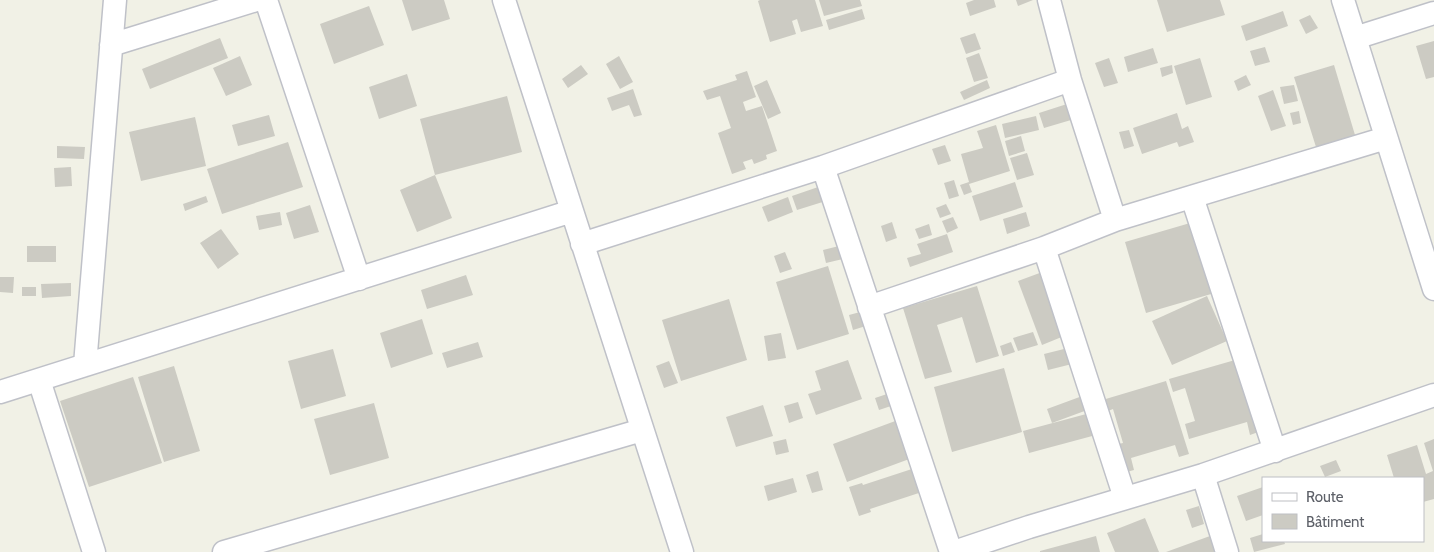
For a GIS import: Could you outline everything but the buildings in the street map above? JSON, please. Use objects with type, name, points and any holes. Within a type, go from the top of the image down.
[{"type":"street","points":[[85,365],[115,0]]},
{"type":"street","points":[[112,45],[256,0]]},
{"type":"street","points":[[266,0],[359,279]]},
{"type":"street","points":[[504,0],[682,552]]},
{"type":"street","points":[[1049,0],[1070,80],[1115,220]]},
{"type":"street","points":[[1343,0],[1434,289]]},
{"type":"street","points":[[1355,38],[1434,13]]},
{"type":"street","points":[[582,244],[823,167],[1070,80]]},
{"type":"street","points":[[869,307],[1044,248],[1115,220],[1386,138]]},
{"type":"street","points":[[823,167],[952,552],[1203,475],[1434,395]]},
{"type":"street","points":[[1192,197],[1276,451]]},
{"type":"street","points":[[0,392],[572,211]]},
{"type":"street","points":[[1044,248],[1125,498]]},
{"type":"street","points":[[39,380],[94,552]]},
{"type":"street","points":[[224,552],[642,430]]},
{"type":"street","points":[[1203,475],[1226,552]]}]
